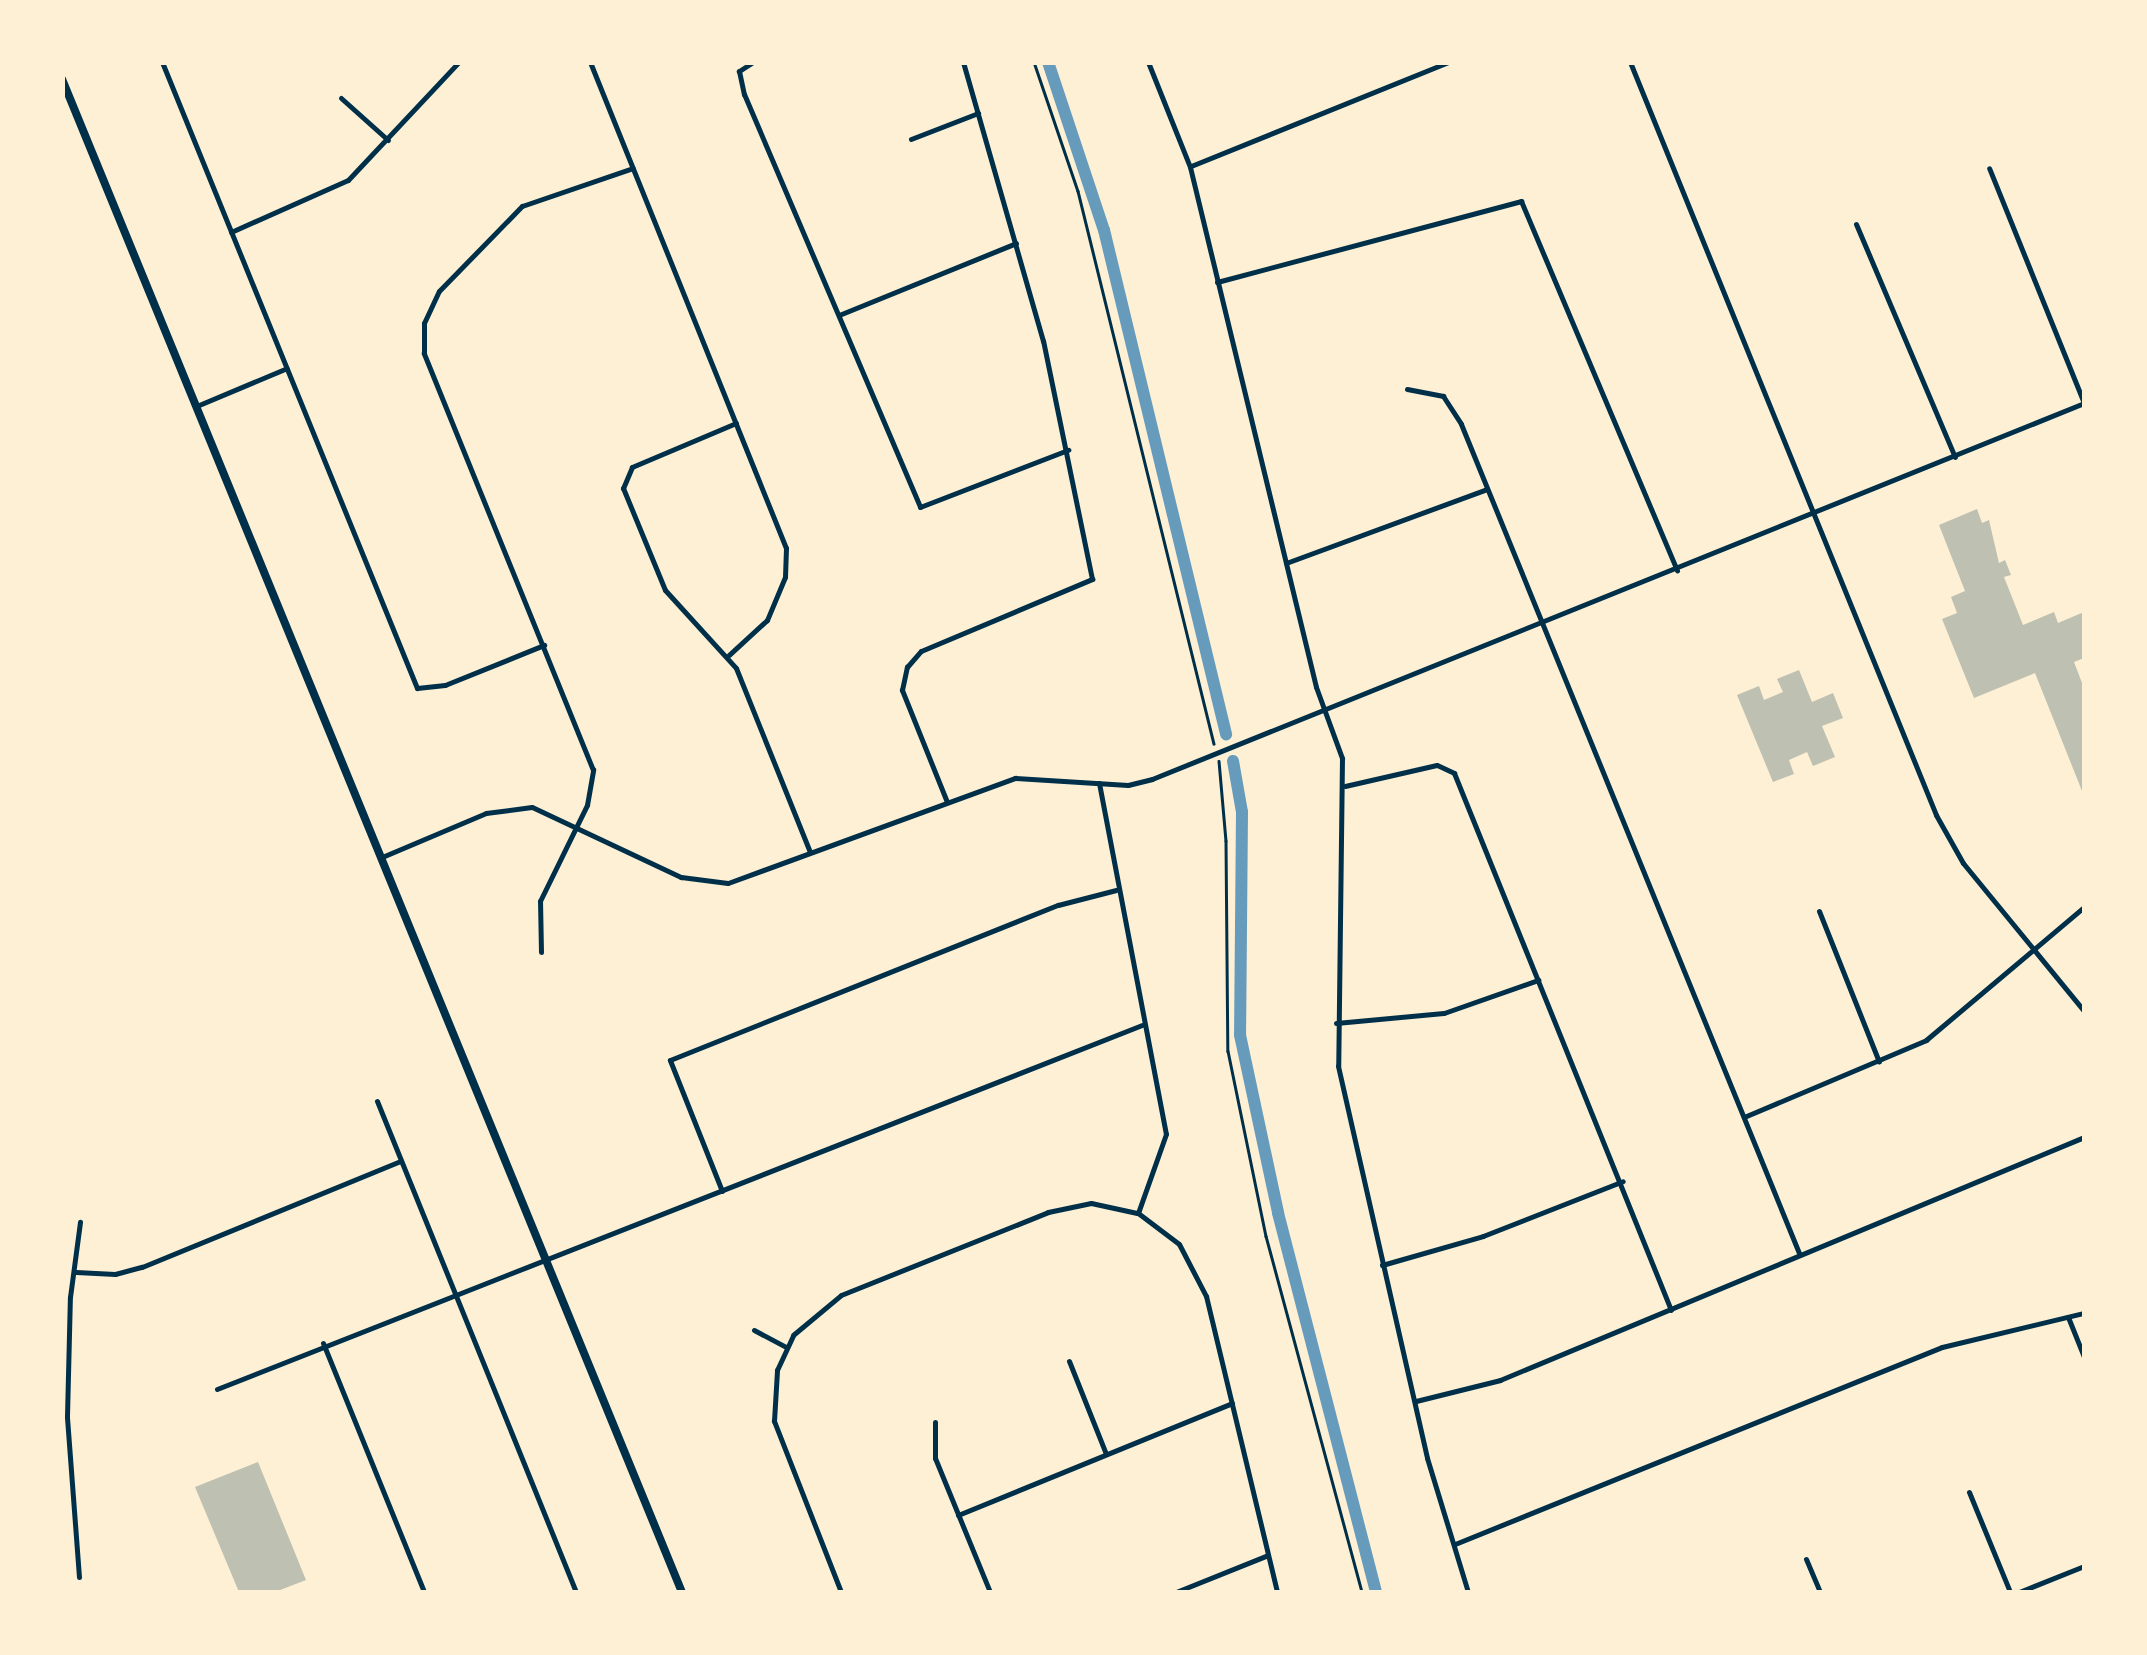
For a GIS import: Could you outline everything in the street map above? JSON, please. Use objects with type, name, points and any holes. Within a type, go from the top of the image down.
[{"type":"main road","points":[[62,79],[199,404],[682,1592]]},
{"type":"street","points":[[162,62],[417,688],[445,685],[544,645]]},
{"type":"street","points":[[231,232],[337,188],[388,140],[459,62]]},
{"type":"street","points":[[590,62],[786,548],[780,596],[768,620],[729,655]]},
{"type":"street","points":[[753,62],[738,72],[920,507],[1068,450]]},
{"type":"street","points":[[946,802],[902,690],[907,667],[921,650],[1092,579],[1068,450],[1016,243],[962,62]]},
{"type":"street","points":[[1148,62],[1190,167],[1344,786],[1338,834],[1336,1024],[1340,1078],[1433,1480],[1468,1592]]},
{"type":"street","points":[[1190,167],[1448,62]]},
{"type":"street","points":[[1630,62],[1950,843],[2084,1010]]},
{"type":"street","points":[[341,98],[388,140]]},
{"type":"street","points":[[910,139],[978,113]]},
{"type":"street","points":[[542,952],[540,901],[577,825],[592,770],[424,353],[431,303],[522,206],[633,168]]},
{"type":"street","points":[[382,857],[512,806],[552,812],[699,882],[728,883],[1015,778],[1100,783],[1152,779],[1814,516],[2084,403],[1989,168]]},
{"type":"street","points":[[1217,282],[1522,201],[1677,570]]},
{"type":"street","points":[[1856,224],[1955,457]]},
{"type":"street","points":[[840,315],[1016,243]]},
{"type":"street","points":[[199,404],[287,368]]},
{"type":"street","points":[[1408,389],[1433,390],[1448,401],[1543,623],[1800,1253]]},
{"type":"street","points":[[736,423],[627,471],[623,488],[665,590],[729,655],[810,852]]},
{"type":"street","points":[[1286,564],[1487,489]]},
{"type":"street","points":[[1344,786],[1446,766],[1457,778],[1671,1310]]},
{"type":"street","points":[[1100,783],[1116,890],[1166,1134],[1138,1213]]},
{"type":"street","points":[[722,1191],[670,1060],[1058,905],[1116,890]]},
{"type":"street","points":[[1744,1117],[1926,1040],[2084,908]]},
{"type":"street","points":[[1819,912],[1879,1062]]},
{"type":"street","points":[[1336,1024],[1444,1013],[1538,980]]},
{"type":"street","points":[[216,1389],[323,1343],[1142,1026]]},
{"type":"street","points":[[377,1101],[576,1592]]},
{"type":"street","points":[[1416,1401],[1488,1384],[2084,1137]]},
{"type":"street","points":[[75,1272],[115,1274],[142,1267],[401,1162]]},
{"type":"street","points":[[1382,1265],[1483,1236],[1622,1181]]},
{"type":"street","points":[[841,1592],[774,1421],[774,1383],[786,1347],[831,1301],[1048,1212],[1091,1203],[1138,1213],[1179,1244],[1195,1268],[1277,1592]]},
{"type":"street","points":[[79,1577],[67,1416],[80,1222]]},
{"type":"street","points":[[1454,1545],[1942,1347],[2084,1313]]},
{"type":"street","points":[[2068,1317],[2084,1358]]},
{"type":"street","points":[[754,1330],[786,1347]]},
{"type":"street","points":[[323,1343],[424,1592]]},
{"type":"street","points":[[1068,1361],[1106,1454]]},
{"type":"street","points":[[958,1515],[1232,1403]]},
{"type":"street","points":[[935,1422],[935,1458],[990,1592]]},
{"type":"street","points":[[1969,1492],[2010,1592]]},
{"type":"street","points":[[1176,1592],[1268,1555]]},
{"type":"street","points":[[1806,1559],[1820,1592]]},
{"type":"street","points":[[2019,1592],[2084,1566]]},
{"type":"path","points":[[1034,62],[1078,191],[1214,742]]},
{"type":"path","points":[[1219,764],[1227,856],[1228,1051],[1266,1236],[1362,1592]]},
{"type":"building","points":[[1977,509],[1982,523],[1989,520],[1999,563],[2005,560],[2011,575],[2004,577],[2023,625],[2054,612],[2058,623],[2084,612],[2084,658],[2074,662],[2084,688],[2084,796],[2035,673],[1974,698],[1942,619],[1957,613],[1951,597],[1965,591],[1939,525]]},
{"type":"building","points":[[1799,670],[1812,702],[1833,693],[1843,718],[1822,726],[1835,757],[1813,766],[1807,752],[1789,760],[1794,774],[1773,782],[1737,695],[1759,686],[1764,700],[1783,692],[1777,679]]},
{"type":"building","points":[[258,1462],[306,1580],[275,1592],[239,1592],[195,1487]]},
{"type":"waterway","points":[[1048,62],[1104,230],[1226,734]]},
{"type":"waterway","points":[[1233,761],[1242,812],[1240,1035],[1278,1213],[1376,1592]]},
{"type":"railway","points":[[62,286],[62,326]]}]
